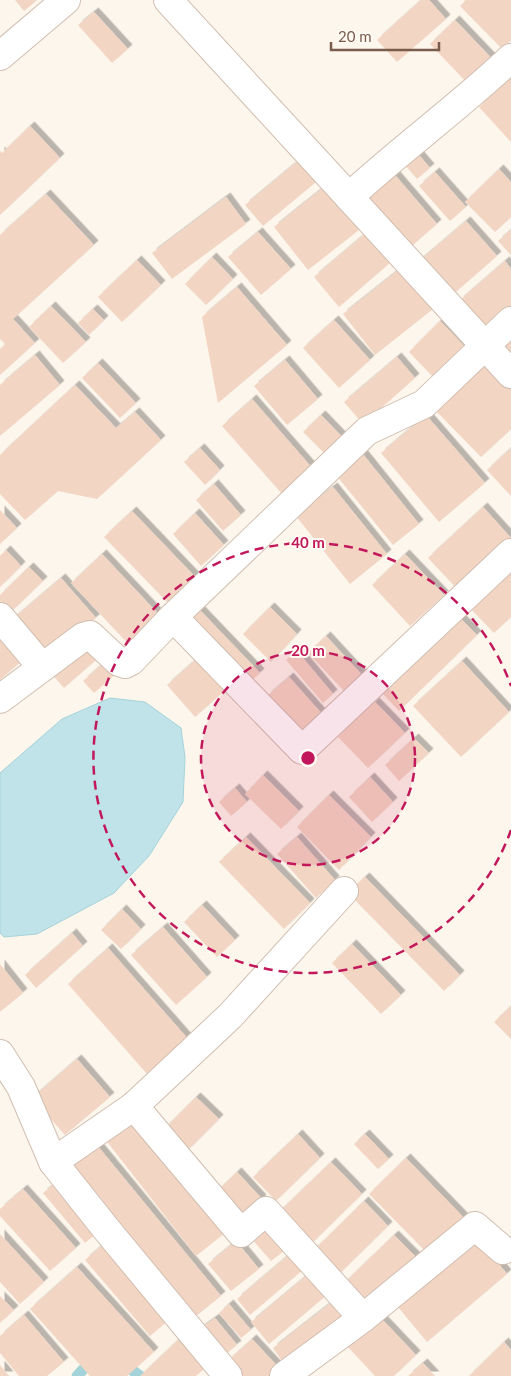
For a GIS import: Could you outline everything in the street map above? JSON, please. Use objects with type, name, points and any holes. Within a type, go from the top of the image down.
[{"type":"street","points":[[0,56],[66,0]]},
{"type":"street","points":[[168,0],[511,374]]},
{"type":"street","points":[[349,197],[382,166],[463,103],[511,58]]},
{"type":"street","points":[[0,699],[83,637],[90,635],[118,662],[124,664],[131,661],[173,617],[367,431],[424,404],[484,345],[511,322]]},
{"type":"street","points":[[173,617],[302,750],[511,554]]},
{"type":"street","points":[[0,617],[42,667]]},
{"type":"street","points":[[53,1162],[134,1106],[230,1016],[344,891]]},
{"type":"street","points":[[0,1054],[21,1087],[53,1162],[217,1372]]},
{"type":"street","points":[[134,1106],[241,1233],[266,1211],[363,1318]]},
{"type":"street","points":[[284,1376],[363,1318],[476,1226],[508,1251]]},
{"type":"water","points":[[110,698],[145,702],[181,728],[185,757],[183,802],[149,856],[114,893],[37,934],[4,937],[0,933],[0,773],[62,719]]},
{"type":"building","points":[[15,0],[37,0],[24,11]]},
{"type":"building","points":[[421,0],[429,0],[446,19],[397,62],[377,40]]},
{"type":"building","points":[[466,0],[511,0],[511,40],[502,49],[460,6]]},
{"type":"building","points":[[94,12],[128,49],[112,63],[78,25]]},
{"type":"building","points":[[455,20],[496,63],[471,87],[430,44]]},
{"type":"building","points":[[511,77],[511,142],[479,107]]},
{"type":"building","points":[[30,126],[60,158],[0,215],[0,151],[2,153]]},
{"type":"building","points":[[418,154],[430,168],[417,179],[405,165]]},
{"type":"building","points":[[298,161],[316,182],[263,226],[245,205]]},
{"type":"building","points":[[499,169],[511,182],[511,217],[495,232],[465,202]]},
{"type":"building","points":[[435,172],[466,207],[450,221],[419,186]]},
{"type":"building","points":[[395,175],[437,224],[407,250],[365,201]]},
{"type":"building","points":[[324,187],[359,230],[308,270],[274,227]]},
{"type":"building","points":[[46,194],[94,245],[13,319],[35,343],[0,375],[0,349],[5,344],[0,339],[0,235]]},
{"type":"building","points":[[226,197],[246,224],[172,279],[152,253]]},
{"type":"building","points":[[466,221],[497,256],[450,297],[418,262]]},
{"type":"building","points":[[511,230],[511,255],[498,241]]},
{"type":"building","points":[[258,232],[291,269],[261,295],[228,257]]},
{"type":"building","points":[[366,233],[391,262],[339,307],[314,277]]},
{"type":"building","points":[[212,257],[233,279],[206,305],[185,284]]},
{"type":"building","points":[[137,260],[161,285],[122,322],[98,297]]},
{"type":"building","points":[[505,261],[511,269],[511,312],[487,333],[459,301]]},
{"type":"building","points":[[401,268],[433,309],[375,355],[343,314]]},
{"type":"building","points":[[237,287],[287,345],[218,403],[202,317]]},
{"type":"building","points":[[51,306],[86,342],[63,363],[29,327]]},
{"type":"building","points":[[93,309],[104,320],[89,335],[78,323]]},
{"type":"building","points":[[334,320],[370,360],[339,388],[303,348]]},
{"type":"building","points":[[440,321],[465,347],[434,378],[409,352]]},
{"type":"building","points":[[511,335],[511,355],[501,344]]},
{"type":"building","points":[[35,355],[60,385],[0,436],[0,385]]},
{"type":"building","points":[[397,357],[415,378],[363,424],[344,402]]},
{"type":"building","points":[[285,360],[318,399],[287,425],[254,386]]},
{"type":"building","points":[[486,362],[511,389],[511,429],[481,457],[435,410]]},
{"type":"building","points":[[98,363],[136,403],[120,418],[82,378]]},
{"type":"building","points":[[75,385],[116,428],[135,412],[161,440],[97,499],[58,491],[25,520],[0,494],[0,455]]},
{"type":"building","points":[[252,399],[313,469],[283,495],[222,426]]},
{"type":"building","points":[[321,415],[346,441],[329,458],[303,432]]},
{"type":"building","points":[[426,415],[485,483],[439,522],[381,453]]},
{"type":"building","points":[[200,448],[220,470],[205,485],[184,462]]},
{"type":"building","points":[[511,448],[511,496],[487,470]]},
{"type":"building","points":[[362,453],[419,524],[393,545],[336,475]]},
{"type":"building","points":[[214,484],[241,515],[223,531],[196,500]]},
{"type":"building","points":[[333,487],[387,554],[350,584],[296,516]]},
{"type":"building","points":[[483,507],[511,538],[511,544],[460,592],[428,558]]},
{"type":"building","points":[[0,510],[17,528],[0,544]]},
{"type":"building","points":[[132,511],[199,581],[172,607],[104,537]]},
{"type":"building","points":[[195,513],[224,545],[201,566],[173,534]]},
{"type":"building","points":[[6,550],[21,566],[0,587],[0,556]]},
{"type":"building","points":[[102,554],[163,619],[132,648],[71,583]]},
{"type":"building","points":[[405,554],[444,595],[410,626],[372,585]]},
{"type":"building","points":[[29,567],[43,581],[11,612],[0,601],[0,595]]},
{"type":"building","points":[[511,567],[511,617],[494,633],[469,607]]},
{"type":"building","points":[[61,578],[96,618],[48,659],[13,619]]},
{"type":"building","points":[[195,605],[260,673],[250,682],[185,615]]},
{"type":"building","points":[[270,607],[297,634],[271,662],[243,634]]},
{"type":"building","points":[[458,616],[477,635],[399,711],[380,691]]},
{"type":"building","points":[[0,630],[25,658],[0,680]]},
{"type":"building","points":[[326,636],[362,675],[344,691],[308,653]]},
{"type":"building","points":[[82,643],[96,660],[64,688],[49,671]]},
{"type":"building","points":[[297,651],[333,694],[323,703],[286,660]]},
{"type":"building","points":[[201,655],[229,687],[195,717],[167,685]]},
{"type":"building","points":[[106,661],[117,673],[94,693],[83,681]]},
{"type":"building","points":[[462,661],[509,712],[461,757],[413,706]]},
{"type":"building","points":[[289,677],[322,714],[299,733],[267,696]]},
{"type":"building","points":[[375,702],[405,733],[368,768],[338,737]]},
{"type":"building","points":[[414,738],[429,753],[399,781],[385,765]]},
{"type":"building","points":[[263,775],[299,811],[281,829],[245,794]]},
{"type":"building","points":[[370,777],[393,802],[372,822],[349,797]]},
{"type":"building","points":[[235,788],[247,802],[231,816],[219,802]]},
{"type":"building","points":[[329,795],[371,837],[339,870],[297,827]]},
{"type":"building","points":[[246,837],[310,903],[284,929],[219,862]]},
{"type":"building","points":[[297,837],[335,880],[316,898],[277,854]]},
{"type":"building","points":[[365,877],[460,975],[444,991],[348,893]]},
{"type":"building","points":[[202,905],[235,940],[217,957],[184,922]]},
{"type":"building","points":[[122,909],[141,929],[121,949],[101,930]]},
{"type":"building","points":[[163,927],[207,977],[176,1005],[131,955]]},
{"type":"building","points":[[72,933],[83,946],[36,988],[25,975]]},
{"type":"building","points":[[352,944],[401,995],[381,1014],[332,963]]},
{"type":"building","points":[[108,948],[188,1039],[147,1074],[68,984]]},
{"type":"building","points":[[0,964],[23,993],[0,1012]]},
{"type":"building","points":[[511,1006],[511,1039],[494,1022]]},
{"type":"building","points":[[77,1059],[110,1097],[65,1135],[32,1098]]},
{"type":"building","points":[[196,1097],[219,1119],[187,1151],[165,1128]]},
{"type":"building","points":[[135,1116],[226,1232],[196,1256],[105,1139]]},
{"type":"building","points":[[298,1134],[320,1158],[276,1201],[253,1177]]},
{"type":"building","points":[[365,1134],[389,1159],[378,1169],[354,1144]]},
{"type":"building","points":[[96,1144],[221,1296],[191,1320],[67,1168]]},
{"type":"building","points":[[406,1158],[464,1218],[428,1254],[369,1194]]},
{"type":"building","points":[[331,1162],[362,1194],[310,1245],[278,1213]]},
{"type":"building","points":[[237,1172],[262,1199],[238,1223],[212,1196]]},
{"type":"building","points":[[59,1180],[101,1230],[85,1243],[43,1193]]},
{"type":"building","points":[[23,1189],[76,1248],[50,1271],[0,1216],[0,1209]]},
{"type":"building","points":[[364,1201],[388,1226],[337,1276],[312,1252]]},
{"type":"building","points":[[267,1223],[289,1247],[271,1261],[250,1237]]},
{"type":"building","points":[[0,1234],[44,1282],[20,1304],[0,1282]]},
{"type":"building","points":[[394,1235],[417,1258],[365,1309],[342,1285]]},
{"type":"building","points":[[478,1239],[507,1274],[427,1342],[398,1307]]},
{"type":"building","points":[[236,1241],[259,1269],[231,1291],[208,1264]]},
{"type":"building","points":[[106,1242],[171,1318],[150,1336],[85,1260]]},
{"type":"building","points":[[292,1252],[305,1268],[250,1315],[237,1299]]},
{"type":"building","points":[[77,1267],[154,1352],[127,1376],[90,1376],[30,1309]]},
{"type":"building","points":[[311,1272],[328,1294],[269,1344],[251,1322]]},
{"type":"building","points":[[0,1296],[14,1310],[0,1323]]},
{"type":"building","points":[[337,1298],[352,1318],[287,1368],[273,1348]]},
{"type":"building","points":[[229,1304],[251,1330],[241,1338],[219,1313]]},
{"type":"building","points":[[24,1315],[64,1362],[47,1376],[19,1376],[0,1353],[0,1336]]},
{"type":"building","points":[[378,1315],[416,1355],[394,1376],[375,1376],[346,1345]]},
{"type":"building","points":[[215,1318],[237,1345],[222,1357],[200,1329]]},
{"type":"building","points":[[252,1339],[279,1368],[271,1376],[241,1376],[228,1361]]},
{"type":"building","points":[[178,1340],[204,1369],[196,1376],[140,1376]]},
{"type":"building","points":[[504,1342],[511,1350],[511,1376],[469,1376]]},
{"type":"building","points":[[423,1363],[435,1376],[408,1376]]},
{"type":"building","points":[[0,1365],[9,1376],[0,1376]]},
{"type":"waterway","points":[[77,1376],[93,1359]]},
{"type":"waterway","points":[[121,1362],[140,1376]]}]
